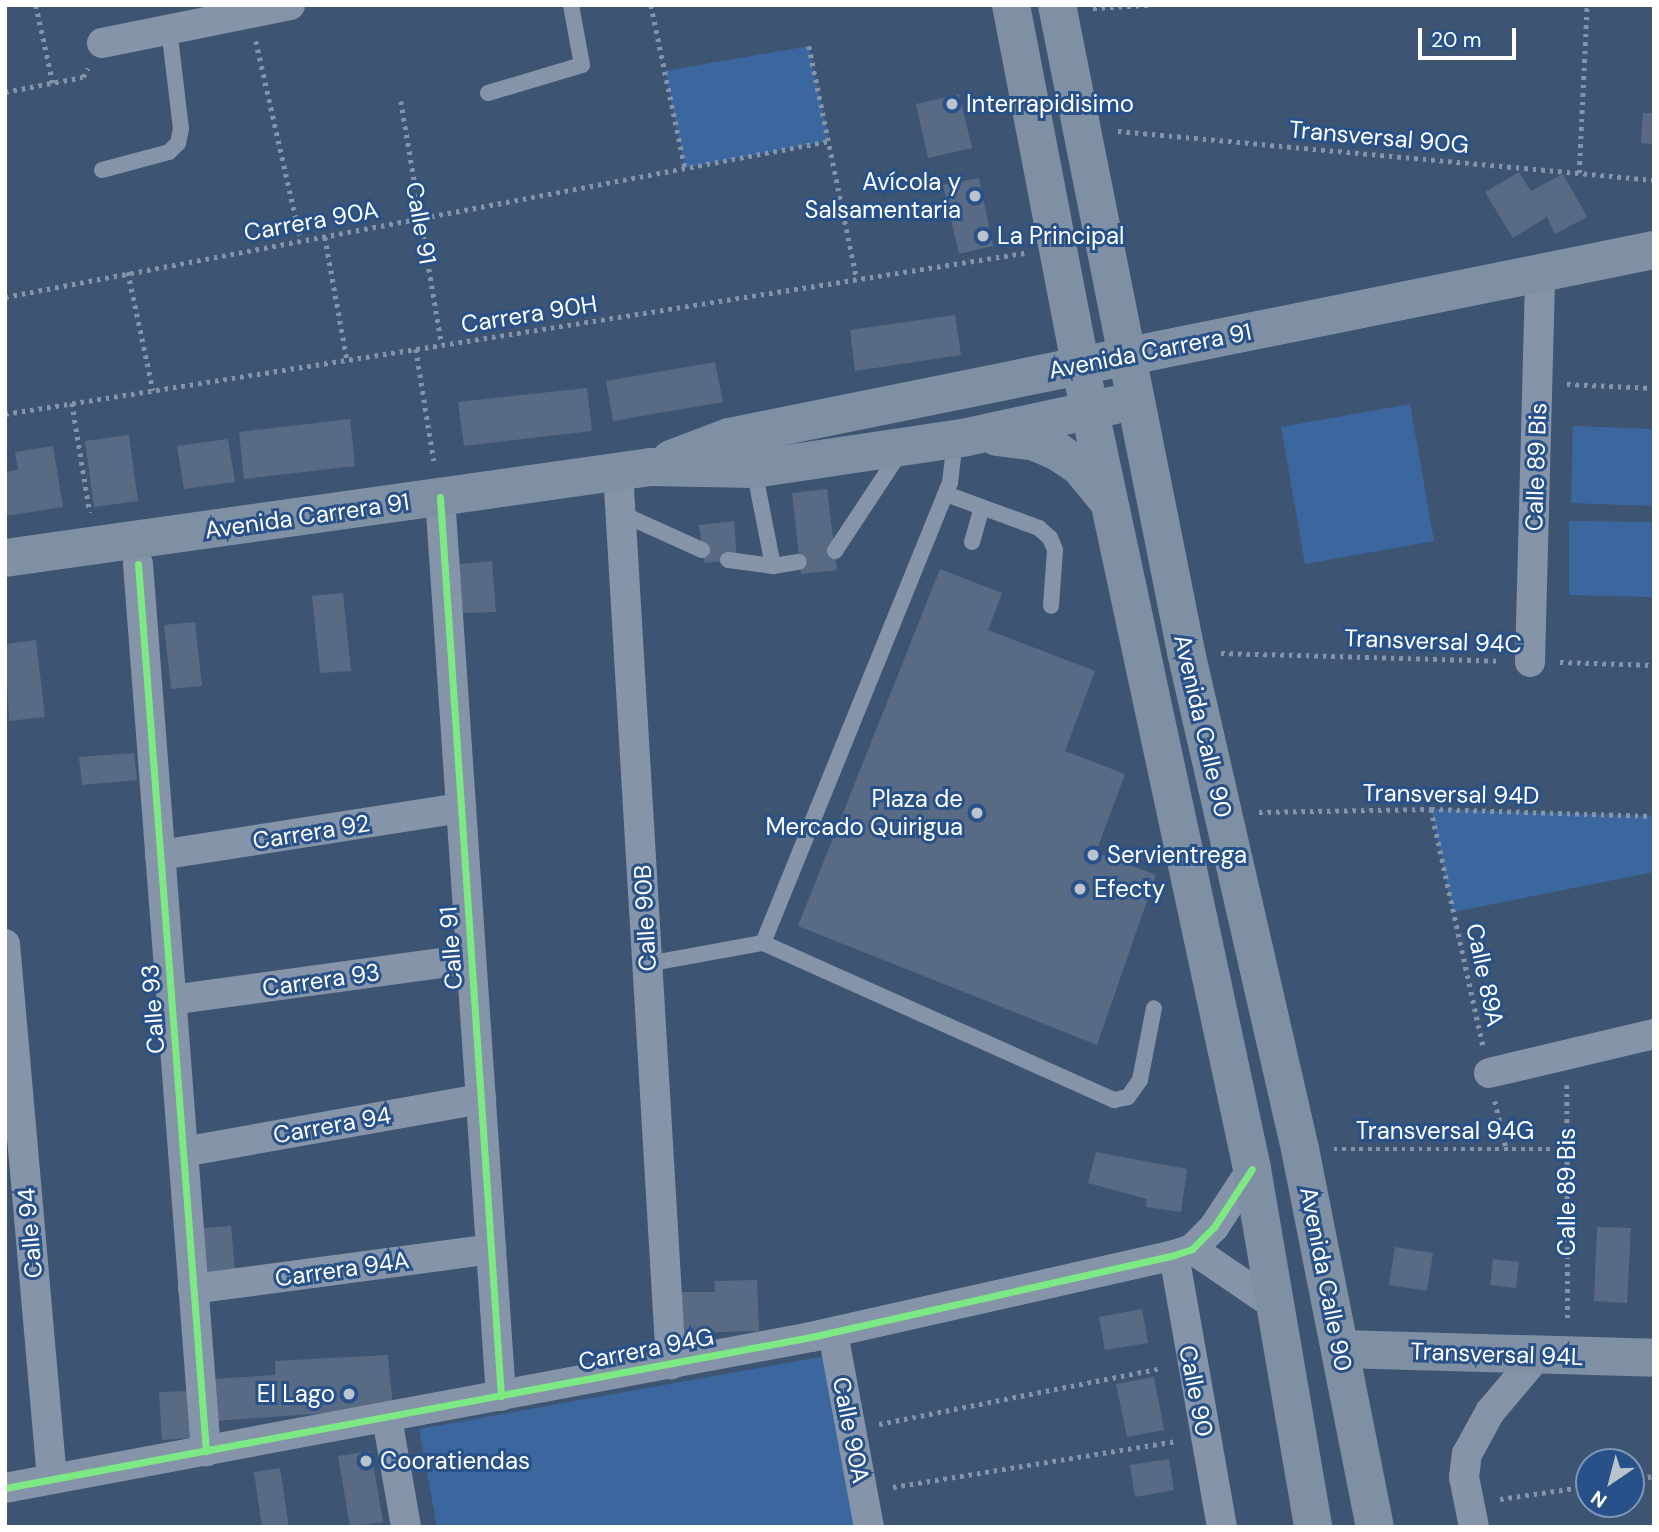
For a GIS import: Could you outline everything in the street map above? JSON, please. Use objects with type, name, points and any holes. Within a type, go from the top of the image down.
[{"type":"main road","name":"Avenida Calle 90","points":[[1011,5],[1080,365],[1113,506],[1252,1169],[1312,1527]]},
{"type":"main road","name":"Avenida Calle 90","points":[[1057,6],[1124,356],[1341,1349],[1375,1527]]},
{"type":"main road","name":"Avenida Carrera 91","points":[[634,469],[729,438],[1654,250]]},
{"type":"main road","name":"Avenida Carrera 91","points":[[5,558],[438,485],[634,469],[754,469],[961,438],[1134,401]]},
{"type":"main road","points":[[961,438],[1017,438],[1058,452],[1080,467],[1113,506]]},
{"type":"main road","points":[[1273,1304],[1341,1349]]},
{"type":"main road","name":"Transversal 94L","points":[[1341,1349],[1654,1358]]},
{"type":"street","points":[[102,43],[290,5]]},
{"type":"street","name":"Calle 89 Bis","points":[[1530,662],[1540,272]]},
{"type":"street","name":"Calle 90B","points":[[634,469],[620,513],[671,1364]]},
{"type":"street","name":"Calle 91","points":[[438,485],[500,1396]]},
{"type":"street","name":"Calle 93","points":[[138,564],[206,1451]]},
{"type":"street","name":"Carrera 92","points":[[160,855],[461,808]]},
{"type":"street","name":"Calle 94","points":[[5,944],[52,1479]]},
{"type":"street","name":"Carrera 93","points":[[171,1000],[471,959]]},
{"type":"street","points":[[1489,1073],[1654,1034]]},
{"type":"street","name":"Carrera 94","points":[[183,1152],[481,1099]]},
{"type":"street","points":[[1252,1169],[1214,1227],[1183,1252],[1273,1304]]},
{"type":"street","name":"Carrera 94A","points":[[193,1289],[491,1248]]},
{"type":"street","name":"Carrera 94G","points":[[5,1488],[833,1333],[1183,1252]]},
{"type":"street","name":"Calle 90","points":[[1183,1252],[1222,1527]]},
{"type":"street","name":"Calle 90A","points":[[833,1333],[869,1527]]},
{"type":"street","points":[[1474,1527],[1464,1477],[1467,1454],[1480,1425],[1538,1355]]},
{"type":"street","points":[[387,1418],[407,1527]]},
{"type":"lane","points":[[488,93],[582,65],[571,5]]},
{"type":"lane","points":[[102,170],[169,152],[178,143],[181,129],[169,29]]},
{"type":"lane","points":[[762,943],[946,494],[961,438]]},
{"type":"lane","points":[[835,551],[904,446]]},
{"type":"lane","points":[[754,469],[773,566]]},
{"type":"lane","points":[[946,494],[1039,528],[1050,538],[1055,550],[1051,606]]},
{"type":"lane","points":[[972,542],[982,508]]},
{"type":"lane","points":[[620,513],[702,550]]},
{"type":"lane","points":[[728,561],[773,566],[799,562]]},
{"type":"lane","points":[[647,964],[762,943],[1114,1100],[1129,1097],[1140,1080],[1154,1008]]},
{"type":"path","points":[[36,5],[52,83]]},
{"type":"path","points":[[651,5],[685,169]]},
{"type":"path","points":[[1057,6],[1148,5]]},
{"type":"path","points":[[1579,173],[1587,5]]},
{"type":"path","points":[[250,13],[301,240]]},
{"type":"path","points":[[5,92],[83,77],[102,43]]},
{"type":"path","points":[[809,46],[857,279]]},
{"type":"path","points":[[325,237],[347,359]]},
{"type":"path","points":[[128,272],[153,390]]},
{"type":"path","points":[[416,349],[438,485]]},
{"type":"path","points":[[1539,383],[1654,388]]},
{"type":"path","points":[[72,403],[92,520]]},
{"type":"path","points":[[851,1430],[1171,1366]]},
{"type":"path","points":[[863,1492],[1186,1440]]},
{"type":"path","points":[[1495,1500],[1575,1488]]},
{"type":"shaded area","points":[[809,46],[829,141],[685,168],[665,71]]},
{"type":"shaded area","points":[[1410,404],[1434,541],[1305,564],[1281,427]]},
{"type":"shaded area","points":[[1573,426],[1654,429],[1654,506],[1571,503]]},
{"type":"shaded area","points":[[1569,521],[1654,522],[1654,597],[1569,595]]},
{"type":"shaded area","points":[[1431,809],[1654,816],[1654,872],[1453,912]]},
{"type":"shaded area","points":[[826,1356],[857,1527],[437,1527],[419,1429]]},
{"type":"building","points":[[959,94],[972,148],[928,158],[916,104]]},
{"type":"building","points":[[1643,113],[1654,113],[1654,144],[1641,143]]},
{"type":"building","points":[[1519,172],[1531,191],[1563,174],[1587,217],[1555,234],[1547,217],[1513,238],[1485,192]]},
{"type":"building","points":[[979,178],[993,246],[959,254],[943,185]]},
{"type":"building","points":[[955,315],[961,355],[855,371],[850,330]]},
{"type":"building","points":[[715,362],[723,402],[613,421],[606,381]]},
{"type":"building","points":[[587,388],[592,431],[464,446],[458,402]]},
{"type":"building","points":[[350,419],[355,466],[244,479],[239,432]]},
{"type":"building","points":[[129,435],[138,501],[94,507],[85,441]]},
{"type":"building","points":[[228,439],[235,482],[184,489],[177,446]]},
{"type":"building","points":[[53,446],[63,507],[5,516],[5,472],[18,470],[15,452]]},
{"type":"building","points":[[827,489],[837,570],[801,574],[792,493]]},
{"type":"building","points":[[734,521],[737,560],[704,563],[699,525]]},
{"type":"building","points":[[492,561],[496,612],[463,613],[459,564]]},
{"type":"building","name":"Plaza de Mercado Quirigua","points":[[940,569],[1002,593],[988,630],[1095,671],[1065,751],[1125,774],[1096,852],[1156,875],[1097,1045],[798,926]]},
{"type":"building","points":[[343,593],[351,671],[320,673],[312,596]]},
{"type":"building","points":[[195,622],[202,686],[171,689],[164,625]]},
{"type":"building","points":[[36,640],[45,717],[9,721],[5,644]]},
{"type":"building","points":[[134,753],[137,780],[82,785],[79,757]]},
{"type":"building","points":[[1096,1152],[1187,1169],[1181,1212],[1146,1207],[1147,1199],[1088,1183]]},
{"type":"building","points":[[231,1226],[236,1282],[207,1284],[203,1228]]},
{"type":"building","points":[[1597,1227],[1631,1228],[1627,1303],[1594,1301]]},
{"type":"building","points":[[1395,1247],[1433,1253],[1427,1291],[1389,1285]]},
{"type":"building","points":[[1493,1259],[1519,1262],[1516,1288],[1490,1285]]},
{"type":"building","points":[[757,1280],[759,1331],[679,1333],[678,1292],[715,1292],[714,1281]]},
{"type":"building","points":[[1142,1309],[1148,1343],[1105,1350],[1099,1317]]},
{"type":"building","points":[[388,1355],[393,1408],[217,1421],[213,1379],[275,1375],[275,1361]]},
{"type":"building","points":[[1154,1377],[1164,1430],[1127,1437],[1116,1384]]},
{"type":"building","points":[[189,1391],[191,1438],[162,1440],[159,1392]]},
{"type":"building","points":[[371,1451],[383,1522],[350,1527],[338,1456]]},
{"type":"building","points":[[1169,1459],[1174,1490],[1135,1497],[1130,1465]]},
{"type":"building","points":[[280,1468],[289,1527],[262,1527],[254,1472]]},
{"type":"cycle path","points":[[440,497],[501,1396]]},
{"type":"cycle path","points":[[138,564],[206,1451]]},
{"type":"cycle path","points":[[5,1488],[811,1337],[1174,1255],[1192,1249],[1214,1227],[1252,1169]]},
{"type":"place","name":"Interrapidisimo","points":[[952,104]]},
{"type":"place","name":"Avícola y Salsamentaria","points":[[975,196]]},
{"type":"place","name":"La Principal","points":[[983,236]]},
{"type":"place","name":"Plaza de Mercado Quirigua","points":[[977,813]]},
{"type":"place","name":"Servientrega","points":[[1093,855]]},
{"type":"place","name":"Efecty","points":[[1080,889]]},
{"type":"place","name":"El Lago","points":[[349,1394]]},
{"type":"place","name":"Cooratiendas","points":[[366,1461]]}]
